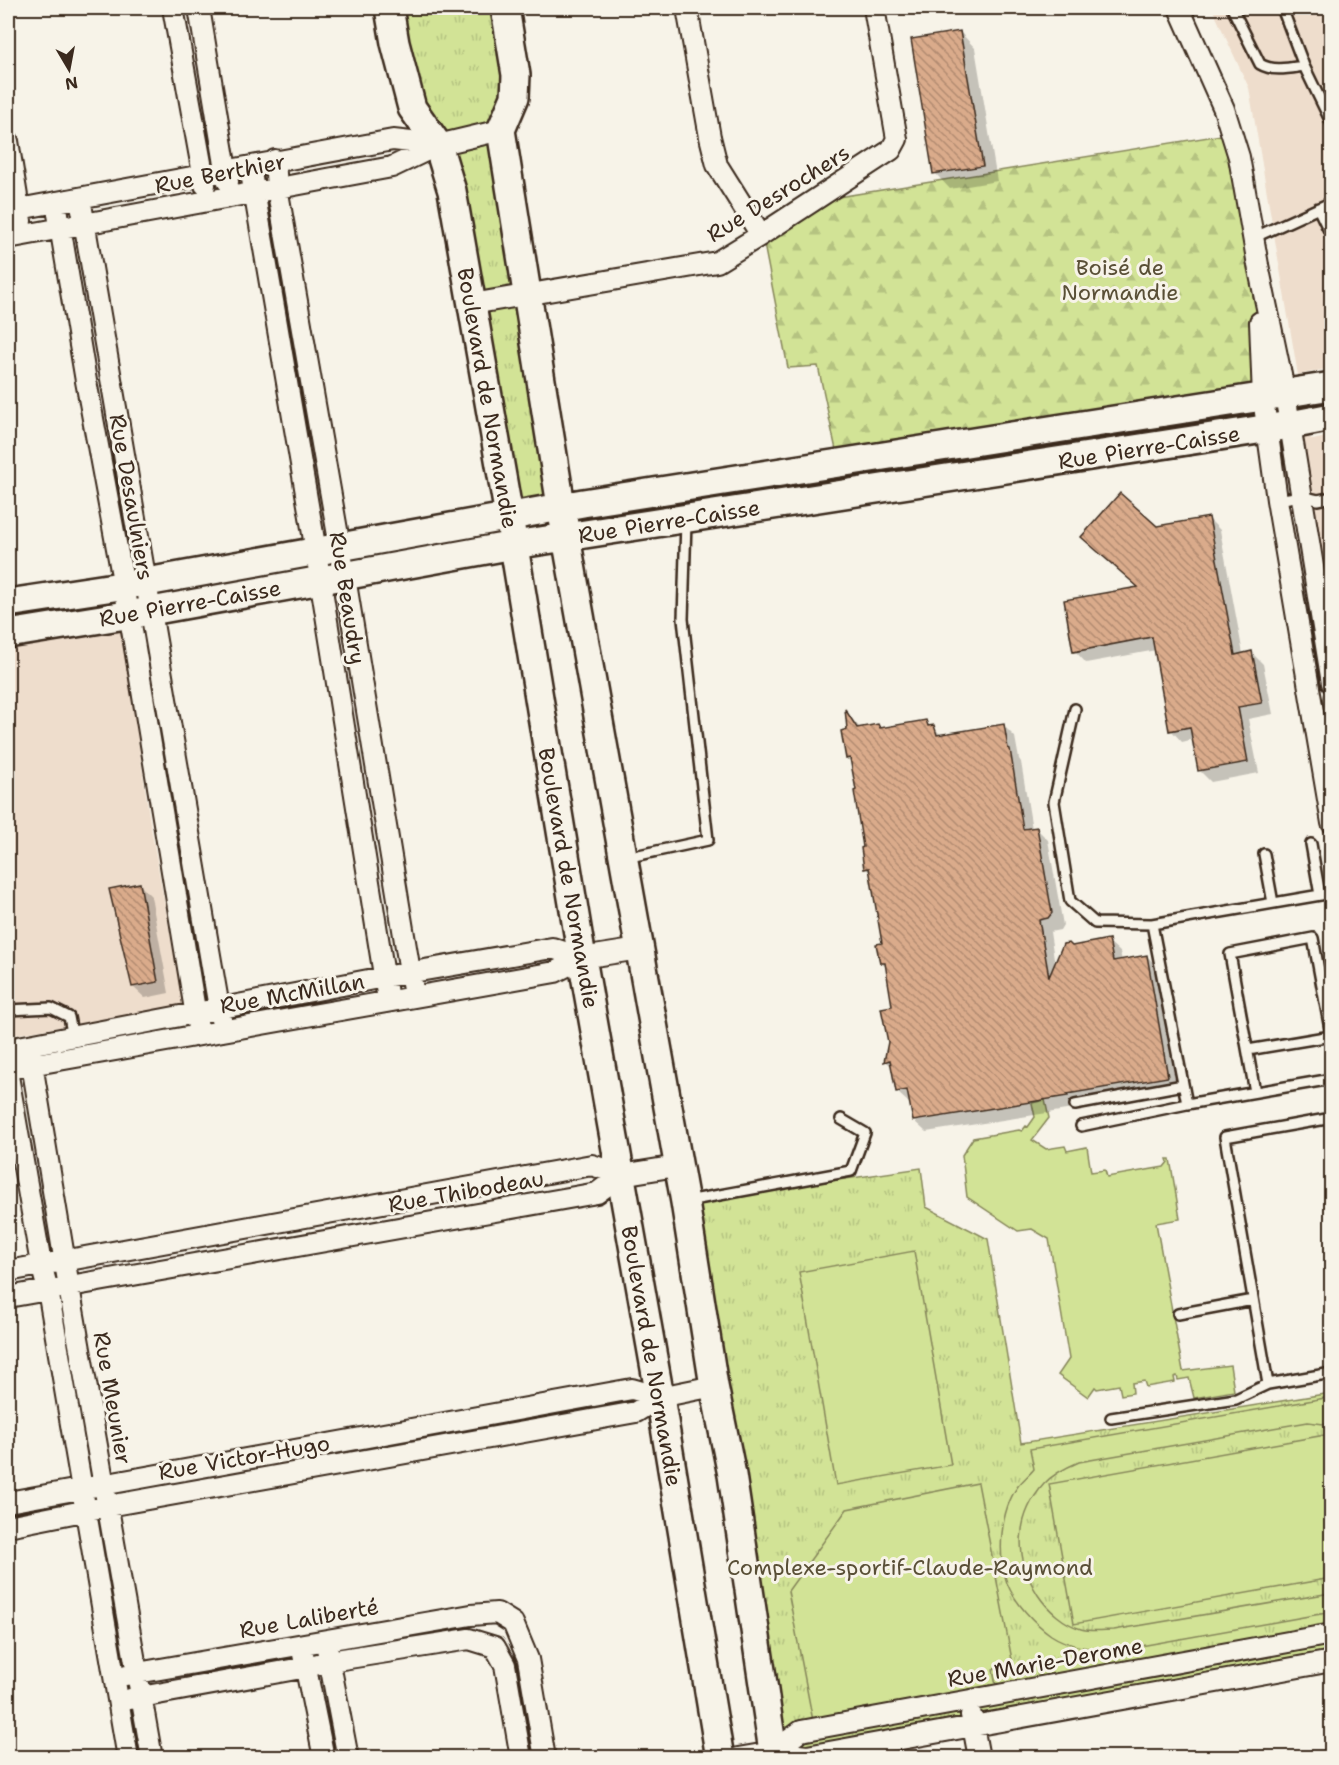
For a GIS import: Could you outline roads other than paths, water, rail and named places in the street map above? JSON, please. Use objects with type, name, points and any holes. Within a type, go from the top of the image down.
[{"type":"street","points":[[173,8],[202,174],[209,200]]},
{"type":"street","points":[[199,8],[230,196]]},
{"type":"street","name":"Boulevard de Normandie","points":[[389,8],[395,43],[412,108],[438,145],[452,191],[720,1758]]},
{"type":"street","points":[[505,8],[516,75],[515,97],[501,130],[526,294],[566,537],[685,1202],[714,1386],[732,1475],[773,1755]]},
{"type":"street","points":[[687,8],[717,165],[761,236]]},
{"type":"street","name":"Rue Desrochers","points":[[472,304],[717,262],[761,236],[891,150],[897,140],[874,8]]},
{"type":"street","points":[[1179,8],[1224,109],[1239,157],[1258,266],[1279,427],[1300,496],[1303,592],[1331,810]]},
{"type":"street","name":"Rue Berthier","points":[[15,237],[392,167],[438,145],[501,130]]},
{"type":"street","name":"Rue Berthier","points":[[13,210],[393,140],[438,145]]},
{"type":"street","points":[[8,141],[15,237]]},
{"type":"street","name":"Rue Beaudry","points":[[275,160],[277,187],[315,404],[354,797],[388,1000]]},
{"type":"street","name":"Rue Beaudry","points":[[250,167],[291,407],[328,549]]},
{"type":"street","name":"Rue Desaulniers","points":[[80,198],[110,377],[135,584],[182,795],[223,1031]]},
{"type":"street","name":"Rue Desaulniers","points":[[56,202],[86,381],[135,584]]},
{"type":"street","points":[[274,313],[298,309]]},
{"type":"street","points":[[86,381],[110,377]]},
{"type":"street","name":"Rue Pierre-Caisse","points":[[8,603],[135,584],[561,506],[1332,386]]},
{"type":"street","points":[[291,407],[315,404]]},
{"type":"street","name":"Rue Pierre-Caisse","points":[[8,634],[514,545],[1332,417]]},
{"type":"street","points":[[1279,427],[1277,500],[1332,683]]},
{"type":"street","points":[[954,446],[957,476]]},
{"type":"street","points":[[844,462],[847,494]]},
{"type":"street","points":[[747,478],[750,508]]},
{"type":"street","points":[[681,488],[686,518]]},
{"type":"street","name":"Rue Beaudry","points":[[332,578],[380,793],[414,996]]},
{"type":"street","name":"Rue Desaulniers","points":[[140,612],[160,798],[199,1034]]},
{"type":"street","points":[[354,797],[380,793]]},
{"type":"street","name":"Rue McMillan","points":[[75,1047],[196,1013],[384,976],[552,948],[582,958]]},
{"type":"street","name":"Rue McMillan","points":[[8,1069],[31,1055],[75,1047],[223,1031],[555,972],[582,958],[639,949]]},
{"type":"street","name":"Rue McMillan","points":[[8,1049],[31,1055]]},
{"type":"street","name":"Rue Meunier","points":[[31,1055],[69,1287],[152,1758]]},
{"type":"street","name":"Rue Meunier","points":[[8,1076],[41,1264],[48,1290],[84,1512],[128,1758]]},
{"type":"street","name":"Rue Thibodeau","points":[[8,1271],[592,1165],[621,1175]]},
{"type":"street","name":"Rue Thibodeau","points":[[8,1297],[597,1193],[621,1175],[677,1166]]},
{"type":"street","points":[[310,1216],[314,1242]]},
{"type":"street","name":"Rue Victor-Hugo","points":[[8,1526],[108,1506],[636,1412],[660,1397],[714,1386]]},
{"type":"street","name":"Rue Victor-Hugo","points":[[8,1502],[632,1389],[660,1397]]},
{"type":"street","points":[[379,1435],[383,1457]]},
{"type":"street","name":"Rue Laliberté","points":[[115,1677],[471,1615],[497,1613],[510,1621]]},
{"type":"street","points":[[521,1758],[505,1665],[495,1647],[510,1621],[513,1623],[528,1659],[545,1758]]},
{"type":"street","name":"Rue Marie-Derome","points":[[773,1755],[801,1731],[1332,1634]]},
{"type":"street","name":"Rue Laliberté","points":[[118,1700],[330,1661],[469,1639],[495,1647]]},
{"type":"street","points":[[324,1640],[348,1758]]},
{"type":"street","points":[[301,1643],[324,1758]]},
{"type":"street","name":"Rue Marie-Derome","points":[[738,1758],[773,1755],[807,1756],[1332,1661]]},
{"type":"street","points":[[968,1700],[979,1758]]},
{"type":"lane","points":[[1232,8],[1260,64],[1279,69],[1304,66]]},
{"type":"lane","points":[[1282,8],[1304,66],[1332,124]]},
{"type":"lane","points":[[1253,238],[1332,202]]},
{"type":"lane","points":[[1318,208],[1332,237]]},
{"type":"lane","points":[[1277,500],[1300,496],[1318,500],[1332,497]]},
{"type":"lane","points":[[623,858],[708,840],[682,619],[686,518]]},
{"type":"lane","points":[[1075,709],[1054,802],[1070,902],[1095,923],[1152,924],[1332,893]]},
{"type":"lane","points":[[160,798],[182,795]]},
{"type":"lane","points":[[1311,844],[1320,895]]},
{"type":"lane","points":[[1264,854],[1274,903]]},
{"type":"lane","points":[[1152,924],[1186,1104]]},
{"type":"lane","points":[[1248,1050],[1331,1038],[1313,938],[1230,954],[1248,1050],[1256,1092]]},
{"type":"lane","points":[[8,1010],[51,1008],[69,1017],[75,1047]]},
{"type":"lane","points":[[1081,1126],[1186,1104],[1332,1079]]},
{"type":"lane","points":[[1075,1105],[1183,1085]]},
{"type":"lane","points":[[1268,1384],[1225,1137],[1332,1118]]},
{"type":"lane","points":[[685,1202],[851,1171],[865,1133],[841,1119]]},
{"type":"lane","points":[[1178,1314],[1253,1300]]},
{"type":"lane","points":[[1111,1418],[1236,1399],[1268,1384],[1332,1373]]},
{"type":"park label","name":"Boisé de Normandie","points":[[1120,280]]},
{"type":"park label","name":"Complexe-sportif-Claude-Raymond","points":[[910,1567]]}]
